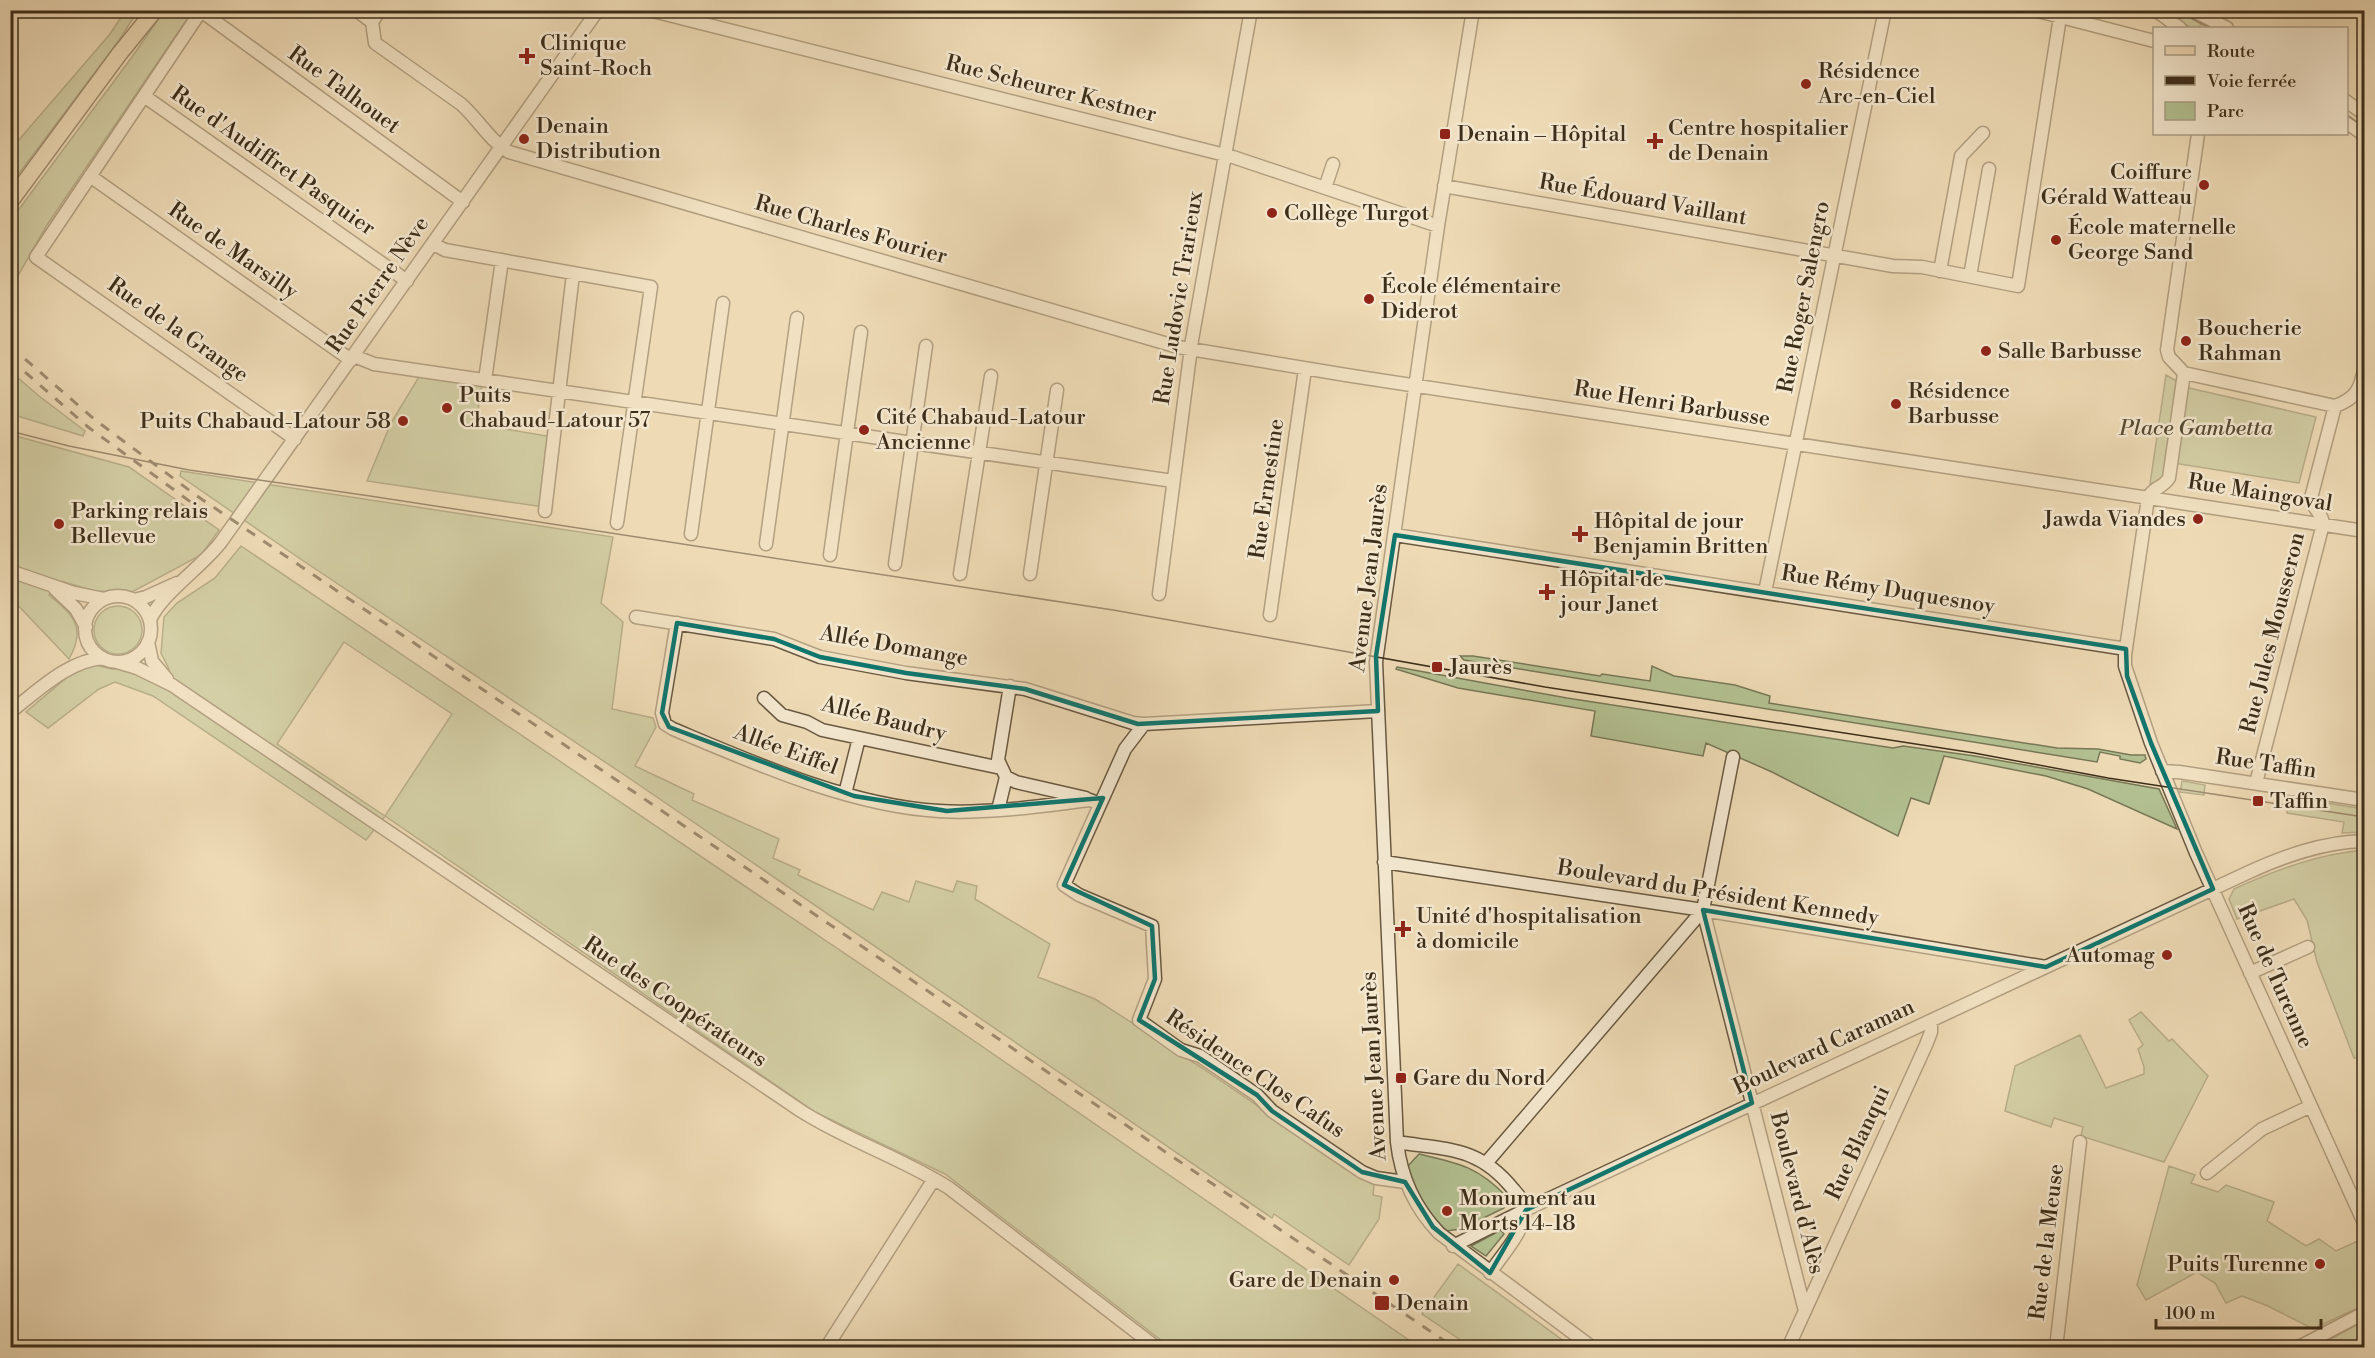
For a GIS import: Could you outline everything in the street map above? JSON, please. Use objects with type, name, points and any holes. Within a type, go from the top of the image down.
[{"type":"main road","points":[[10,202],[149,10]]},
{"type":"main road","points":[[120,53],[155,10]]},
{"type":"street","points":[[356,10],[372,22]]},
{"type":"street","points":[[380,10],[372,22],[375,43],[460,104],[502,148]]},
{"type":"street","name":"Rue Pierre Nève","points":[[150,620],[158,606],[210,557],[296,439],[598,10]]},
{"type":"street","name":"Rue Scheurer Kestner","points":[[649,10],[1224,154],[1438,226]]},
{"type":"street","name":"Rue Ludovic Trarieux","points":[[1159,594],[1190,350],[1251,10]]},
{"type":"street","name":"Avenue Jean Jaurès","points":[[1473,10],[1438,226],[1376,657],[1396,1142],[1405,1182],[1427,1220],[1453,1246],[1593,1347]]},
{"type":"street","name":"Rue Roger Salengro","points":[[1765,592],[1885,10]]},
{"type":"street","points":[[2034,10],[2153,41]]},
{"type":"street","points":[[2155,10],[2179,27]]},
{"type":"street","points":[[2192,10],[2222,27]]},
{"type":"street","points":[[90,177],[201,11]]},
{"type":"street","name":"Rue Talhouet","points":[[201,11],[463,202]]},
{"type":"street","name":"Rue Édouard Vaillant","points":[[1444,186],[1893,266],[1940,270],[2018,286],[2060,17]]},
{"type":"street","name":"Rue d'Audiffret Pasquier","points":[[144,96],[407,281]]},
{"type":"street","points":[[2348,102],[2364,114]]},
{"type":"street","points":[[2348,123],[2364,135]]},
{"type":"street","points":[[1940,270],[1961,156],[1983,133]]},
{"type":"street","points":[[2198,135],[2167,350],[2169,357],[2184,373],[2335,406],[2351,399],[2357,393],[2364,370]]},
{"type":"street","name":"Rue Charles Fourier","points":[[502,148],[525,158],[1190,350]]},
{"type":"street","points":[[1325,188],[1334,164]]},
{"type":"street","points":[[1970,276],[1989,169]]},
{"type":"street","name":"Rue de la Grange","points":[[90,177],[36,256],[296,439]]},
{"type":"street","name":"Rue de Marsilly","points":[[90,177],[352,358],[368,363],[1173,481]]},
{"type":"street","points":[[433,244],[445,250],[651,287],[617,523]]},
{"type":"street","points":[[485,380],[502,260]]},
{"type":"street","points":[[545,511],[573,274]]},
{"type":"street","points":[[691,534],[723,303]]},
{"type":"street","points":[[766,544],[797,318]]},
{"type":"street","points":[[830,555],[861,332]]},
{"type":"street","points":[[895,564],[926,346]]},
{"type":"street","name":"Rue Henri Barbusse","points":[[1190,350],[2148,498]]},
{"type":"street","name":"Rue Ernestine","points":[[1269,615],[1305,369]]},
{"type":"street","points":[[2148,498],[2151,492],[2163,485],[2169,478],[2184,373]]},
{"type":"street","points":[[960,574],[991,376]]},
{"type":"street","points":[[1030,574],[1057,390]]},
{"type":"street","name":"Rue Jules Mousseron","points":[[2256,783],[2323,524],[2311,498],[2335,406]]},
{"type":"street","name":"Rue Maingoval","points":[[2148,498],[2364,531]]},
{"type":"street","name":"Rue de Turenne","points":[[2148,498],[2126,649],[2127,676],[2162,771],[2212,889],[2364,1224]]},
{"type":"street","name":"Rue Rémy Duquesnoy","points":[[1395,535],[2126,649]]},
{"type":"street","points":[[10,571],[48,585],[104,599],[122,596],[134,600],[144,609],[150,620],[151,629],[148,642],[136,657],[117,662],[103,658],[89,659],[71,667],[10,712]]},
{"type":"street","name":"Rue Pierre Nève","points":[[134,600],[152,595],[186,578]]},
{"type":"street","points":[[48,585],[73,605],[93,650],[103,658]]},
{"type":"street","points":[[71,667],[81,653],[91,611],[104,599]]},
{"type":"street","name":"Allée Domange","points":[[636,617],[774,639],[820,657],[906,673],[1034,691],[1133,723],[1378,711]]},
{"type":"street","name":"Allée Eiffel","points":[[677,623],[662,713],[663,720],[669,727],[775,771],[845,794],[930,810],[998,810],[1095,802]]},
{"type":"street","name":"Rue des Coopérateurs","points":[[148,642],[154,665],[172,685]]},
{"type":"street","name":"Rue des Coopérateurs","points":[[117,662],[137,668],[172,685],[801,1112],[934,1179],[965,1200],[1156,1347]]},
{"type":"street","points":[[998,810],[1004,773],[998,757],[1010,686]]},
{"type":"street","name":"Allée Baudry","points":[[764,698],[786,717],[807,722],[822,730],[1004,773],[1016,782],[1095,802]]},
{"type":"street","points":[[1095,802],[1128,743],[1144,724]]},
{"type":"street","points":[[845,794],[859,738]]},
{"type":"street","points":[[1487,1162],[1703,910],[1733,758]]},
{"type":"street","name":"Rue Taffin","points":[[2162,771],[2364,800]]},
{"type":"street","name":"Résidence Clos Cafus","points":[[1095,802],[1064,885],[1079,895],[1152,926],[1155,979],[1139,1020],[1181,1050],[1200,1056],[1262,1098],[1272,1111],[1362,1172],[1376,1178],[1405,1182]]},
{"type":"street","name":"Boulevard Caraman","points":[[1453,1246],[1525,1210],[2212,889],[2292,855],[2333,844],[2364,841]]},
{"type":"street","name":"Boulevard du Président Kennedy","points":[[1384,862],[1703,910],[2046,967]]},
{"type":"street","name":"Boulevard d'Alès","points":[[1703,910],[1805,1311]]},
{"type":"street","points":[[2250,973],[2308,947]]},
{"type":"street","name":"Rue Blanqui","points":[[1788,1347],[1926,1045],[1931,1032],[1931,1021]]},
{"type":"street","points":[[2207,1173],[2262,1129],[2311,1106]]},
{"type":"street","points":[[1396,1142],[1468,1154],[1487,1162],[1503,1176],[1520,1197],[1525,1210],[1518,1231],[1490,1273]]},
{"type":"street","name":"Rue de la Meuse","points":[[2056,1347],[2080,1142]]},
{"type":"street","points":[[826,1347],[934,1179]]},
{"type":"street","points":[[2297,1347],[2364,1313]]},
{"type":"highlighted area","points":[[1395,535],[2096,642],[2126,649],[2127,676],[2151,743],[2213,889],[2046,967],[1703,910],[1752,1103],[1526,1210],[1490,1273],[1433,1227],[1405,1182],[1362,1172],[1272,1111],[1257,1095],[1139,1020],[1155,979],[1152,926],[1064,885],[1103,798],[947,811],[854,796],[669,727],[662,713],[677,623],[774,639],[820,657],[906,673],[1025,689],[1138,724],[1378,711],[1376,656]]},
{"type":"green space","points":[[126,10],[138,11],[117,43],[11,184],[11,149],[110,34]]},
{"type":"green space","points":[[164,11],[196,11],[185,22],[47,225],[11,288],[11,220]]},
{"type":"green space","points":[[2162,11],[2182,11],[2202,22],[2200,27],[2190,27]]},
{"type":"green space","points":[[10,371],[85,431],[83,436],[11,414]]},
{"type":"green space","points":[[420,375],[482,383],[476,424],[553,437],[543,507],[367,481],[391,423]]},
{"type":"green space","name":"Place Gambetta","points":[[2166,375],[2189,388],[2316,417],[2299,483],[2174,463],[2161,481],[2150,484]]},
{"type":"green space","points":[[12,435],[129,467],[219,530],[201,555],[132,592],[95,591],[61,581],[49,595],[65,609],[75,623],[77,638],[69,659],[11,598]]},
{"type":"green space","points":[[181,471],[613,537],[601,603],[623,622],[612,709],[653,718],[656,727],[635,766],[694,794],[692,800],[779,839],[773,858],[800,870],[798,875],[873,910],[882,892],[909,902],[916,881],[953,892],[957,881],[977,886],[975,899],[1050,944],[1038,977],[1095,999],[1202,1068],[1374,1185],[1373,1195],[1382,1197],[1379,1219],[1349,1265],[1274,1214],[1272,1218],[629,778],[299,558],[180,476]]},
{"type":"green space","points":[[241,546],[967,1036],[1419,1347],[1170,1347],[945,1174],[815,1112],[385,816],[366,840],[153,696],[115,682],[99,689],[48,728],[26,712],[71,674],[91,664],[112,669],[169,669],[161,653],[164,617],[177,603],[215,578]],"holes":[[[344,642],[452,714],[385,816],[277,744]]]},
{"type":"green space","points":[[113,606],[123,606],[135,613],[142,625],[142,635],[135,647],[123,654],[113,654],[98,643],[94,635],[94,625],[105,610]]},
{"type":"green space","points":[[1460,656],[1650,681],[1652,666],[1674,676],[1735,685],[1770,696],[1769,703],[2057,748],[2098,749],[2145,755],[2146,759],[2140,763],[2100,752],[2097,762],[1464,660]]},
{"type":"green space","points":[[1397,667],[1567,698],[1893,748],[1903,746],[1975,756],[2159,789],[2177,829],[2088,789],[2046,776],[1944,756],[1929,804],[1911,798],[1898,836],[1772,772],[1706,743],[1703,756],[1591,736],[1595,711],[1458,688],[1396,669]]},
{"type":"green space","points":[[2182,781],[2205,785],[2204,795],[2180,792]]},
{"type":"green space","points":[[2289,797],[2364,809],[2364,832],[2342,833],[2344,822],[2287,813]]},
{"type":"green space","points":[[2364,850],[2364,1058],[2354,1058],[2317,962],[2307,920],[2294,899],[2237,919],[2229,899],[2234,889],[2281,869],[2330,855]]},
{"type":"green space","points":[[2141,1012],[2169,1041],[2172,1039],[2208,1076],[2164,1162],[2081,1136],[2083,1127],[2054,1118],[2051,1127],[2005,1111],[2015,1066],[2080,1035],[2106,1088],[2144,1074],[2138,1049],[2143,1045],[2129,1020]]},
{"type":"green space","points":[[1419,1154],[1456,1163],[1486,1178],[1506,1196],[1504,1208],[1461,1229],[1446,1231],[1422,1201],[1414,1184],[1408,1166]]},
{"type":"green space","points":[[2169,1166],[2195,1175],[2191,1183],[2218,1192],[2226,1185],[2274,1202],[2267,1221],[2306,1246],[2319,1239],[2336,1251],[2362,1239],[2364,1305],[2313,1329],[2268,1306],[2242,1296],[2226,1303],[2215,1283],[2197,1272],[2146,1300],[2137,1285]]},
{"type":"green space","points":[[1501,1230],[1504,1234],[1486,1256],[1471,1246]]},
{"type":"green space","points":[[1458,1264],[1572,1347],[1471,1347],[1422,1314]]},
{"type":"green space","points":[[2364,1321],[2364,1347],[2316,1347]]},
{"type":"tram line","points":[[2176,10],[2207,27]]},
{"type":"tram line","points":[[2348,116],[2364,127]]},
{"type":"tram line","points":[[10,431],[69,446],[189,470],[1113,610],[1545,687],[1974,753],[2108,778],[2364,817]]},
{"type":"railway","points":[[10,346],[94,419],[197,496],[1455,1348]]},
{"type":"railway","points":[[10,359],[88,427],[203,511]]},
{"type":"place","name":"Clinique Saint-Roch","points":[[527,56]]},
{"type":"place","name":"Résidence Arc-en-Ciel","points":[[1806,84]]},
{"type":"place","name":"Denain – Hôpital","points":[[1445,134]]},
{"type":"place","name":"Denain Distribution","points":[[524,139]]},
{"type":"place","name":"Centre hospitalier de Denain","points":[[1655,141]]},
{"type":"place","name":"Coiffure Gérald Watteau","points":[[2204,185]]},
{"type":"place","name":"Collège Turgot","points":[[1272,213]]},
{"type":"place","name":"École maternelle George Sand","points":[[2056,240]]},
{"type":"place","name":"École élémentaire Diderot","points":[[1369,299]]},
{"type":"place","name":"Boucherie Rahman","points":[[2186,341]]},
{"type":"place","name":"Salle Barbusse","points":[[1986,351]]},
{"type":"place","name":"Résidence Barbusse","points":[[1896,404]]},
{"type":"place","name":"Puits Chabaud-Latour 57","points":[[447,408]]},
{"type":"place","name":"Puits Chabaud-Latour 58","points":[[403,421]]},
{"type":"place","name":"Cité Chabaud-Latour Ancienne","points":[[864,430]]},
{"type":"place","name":"Jawda Viandes","points":[[2198,519]]},
{"type":"place","name":"Parking relais Bellevue","points":[[59,524]]},
{"type":"place","name":"Hôpital de jour Benjamin Britten","points":[[1580,534]]},
{"type":"place","name":"Hôpital de jour Janet","points":[[1547,592]]},
{"type":"place","name":"Jaurès","points":[[1437,667]]},
{"type":"place","name":"Taffin","points":[[2258,801]]},
{"type":"place","name":"Unité d'hospitalisation à domicile","points":[[1403,929]]},
{"type":"place","name":"Automag","points":[[2167,955]]},
{"type":"place","name":"Gare du Nord","points":[[1401,1078]]},
{"type":"place","name":"Monument au Morts 14-18","points":[[1447,1211]]},
{"type":"place","name":"Puits Turenne","points":[[2320,1264]]},
{"type":"place","name":"Gare de Denain","points":[[1394,1280]]},
{"type":"place","name":"Denain","points":[[1382,1303]]}]
